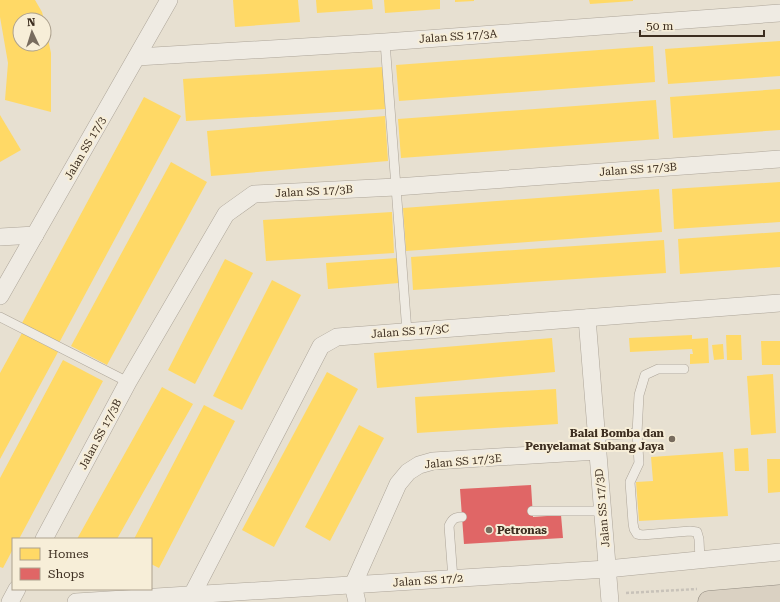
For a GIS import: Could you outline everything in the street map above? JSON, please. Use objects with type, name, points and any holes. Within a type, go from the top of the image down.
[{"type":"highway","points":[[709,602],[780,596]]},
{"type":"street","name":"Jalan SS 17/3","points":[[0,296],[169,0]]},
{"type":"street","name":"Jalan SS 17/3A","points":[[137,57],[385,42],[780,12]]},
{"type":"street","name":"Jalan SS 17/3B","points":[[45,538],[128,382],[226,214],[254,194],[396,187],[780,159]]},
{"type":"street","points":[[0,237],[35,235]]},
{"type":"street","name":"Jalan SS 17/3C","points":[[192,595],[321,346],[337,337],[780,303]]},
{"type":"street","name":"Jalan SS 17/3D","points":[[587,318],[610,602]]},
{"type":"street","name":"Jalan SS 17/3E","points":[[353,585],[398,484],[408,472],[419,464],[433,461],[597,443]]},
{"type":"street","name":"Jalan SS 17/2","points":[[76,602],[607,569],[780,552]]},
{"type":"street","points":[[353,585],[356,602]]},
{"type":"street","points":[[10,602],[16,590]]},
{"type":"lane","points":[[385,42],[406,332]]},
{"type":"lane","points":[[0,317],[128,382]]},
{"type":"lane","points":[[684,369],[658,369],[645,375],[639,395],[637,433],[639,462],[630,482],[632,523],[637,534],[642,535],[690,531],[697,532],[700,560]]},
{"type":"lane","points":[[597,443],[637,433]]},
{"type":"lane","points":[[532,511],[602,511]]},
{"type":"lane","points":[[453,579],[449,526],[451,521],[456,517],[462,517]]},
{"type":"building: Homes","points":[[0,0],[35,0],[42,12],[12,12],[12,52],[51,52],[51,112],[5,100],[8,63],[0,17]]},
{"type":"building: Homes","points":[[233,0],[298,0],[300,22],[235,27]]},
{"type":"building: Homes","points":[[316,0],[372,0],[373,9],[317,13]]},
{"type":"building: Homes","points":[[384,0],[440,0],[440,9],[385,13]]},
{"type":"building: Homes","points":[[455,0],[474,0],[474,1],[455,2]]},
{"type":"building: Homes","points":[[589,0],[633,0],[633,1],[590,4]]},
{"type":"building: Homes","points":[[780,41],[780,76],[668,84],[665,49]]},
{"type":"building: Homes","points":[[653,46],[655,82],[399,101],[396,65]]},
{"type":"building: Homes","points":[[383,67],[385,109],[186,121],[183,79]]},
{"type":"building: Homes","points":[[780,89],[780,130],[673,138],[670,97]]},
{"type":"building: Homes","points":[[144,97],[181,116],[59,343],[22,323]]},
{"type":"building: Homes","points":[[656,100],[659,139],[401,158],[398,119]]},
{"type":"building: Homes","points":[[0,115],[21,150],[0,162]]},
{"type":"building: Homes","points":[[385,116],[388,161],[211,176],[207,131]]},
{"type":"building: Homes","points":[[171,162],[207,182],[107,365],[71,346]]},
{"type":"building: Homes","points":[[780,182],[780,222],[674,229],[672,189]]},
{"type":"building: Homes","points":[[659,189],[662,232],[406,251],[403,208]]},
{"type":"building: Homes","points":[[392,212],[394,253],[266,261],[263,220]]},
{"type":"building: Homes","points":[[780,232],[780,267],[680,274],[678,239]]},
{"type":"building: Homes","points":[[664,240],[666,273],[413,290],[411,257]]},
{"type":"building: Homes","points":[[397,258],[399,283],[328,289],[326,263]]},
{"type":"building: Homes","points":[[225,259],[253,273],[195,384],[168,370]]},
{"type":"building: Homes","points":[[272,280],[301,295],[242,410],[213,396]]},
{"type":"building: Homes","points":[[22,333],[58,352],[0,459],[0,373]]},
{"type":"building: Homes","points":[[692,335],[692,339],[708,338],[709,363],[690,364],[690,354],[693,354],[692,349],[630,352],[629,338]]},
{"type":"building: Homes","points":[[726,335],[741,335],[742,360],[727,360]]},
{"type":"building: Homes","points":[[552,338],[555,372],[377,388],[374,353]]},
{"type":"building: Homes","points":[[761,341],[780,341],[780,365],[762,365]]},
{"type":"building: Homes","points":[[723,344],[724,359],[714,360],[712,345]]},
{"type":"building: Homes","points":[[63,360],[103,381],[20,538],[12,538],[12,551],[3,568],[0,567],[0,478]]},
{"type":"building: Homes","points":[[327,372],[358,389],[274,547],[242,530]]},
{"type":"building: Homes","points":[[773,374],[776,433],[751,435],[747,376]]},
{"type":"building: Homes","points":[[162,387],[193,404],[118,538],[78,538]]},
{"type":"building: Homes","points":[[556,389],[558,424],[417,433],[415,397]]},
{"type":"building: Homes","points":[[204,405],[235,421],[159,568],[152,564],[152,538],[135,538]]},
{"type":"building: Homes","points":[[359,425],[384,438],[330,541],[305,527]]},
{"type":"building: Homes","points":[[748,448],[749,471],[735,471],[734,449]]},
{"type":"building: Homes","points":[[723,452],[728,516],[639,521],[636,482],[653,481],[651,457]]},
{"type":"building: Homes","points":[[767,459],[780,459],[780,492],[768,493]]},
{"type":"building: Shops","points":[[531,485],[533,517],[561,515],[563,538],[464,544],[460,489]]},
{"type":"place","name":"Balai Bomba dan Penyelamat Subang Jaya","points":[[672,439]]},
{"type":"place","name":"Petronas","points":[[489,530]]}]
